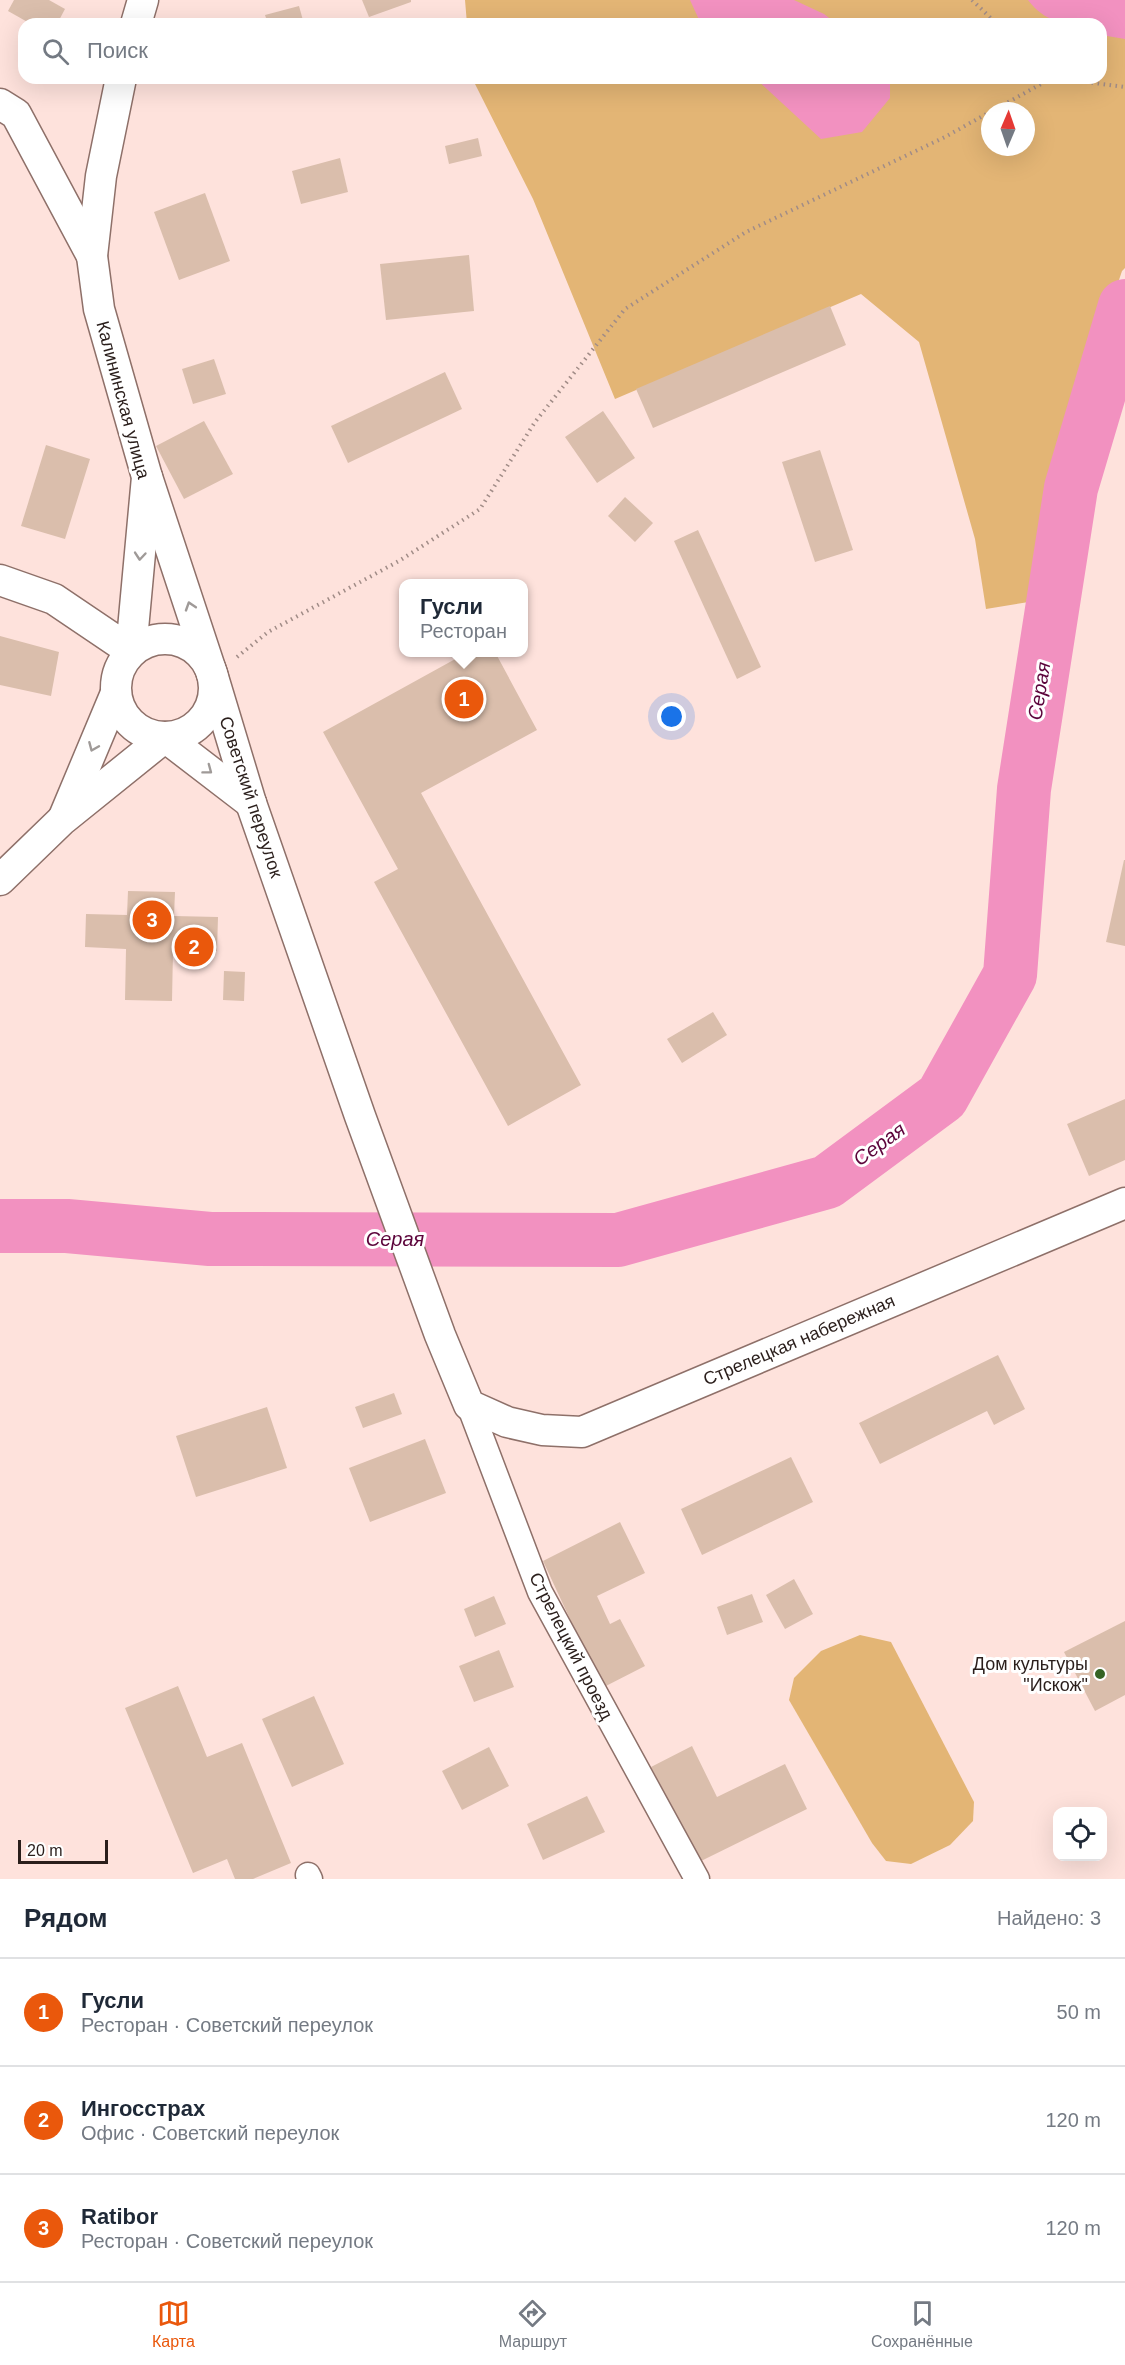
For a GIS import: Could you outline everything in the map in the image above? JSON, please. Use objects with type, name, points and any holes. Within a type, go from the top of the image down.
[{"type":"street","points":[[138,18],[142,0]]},
{"type":"street","points":[[92,256],[101,176],[120,84]]},
{"type":"street","points":[[0,104],[16,114],[92,256]]},
{"type":"street","name":"Калининская улица","points":[[92,256],[99,309],[147,477],[131,651]]},
{"type":"street","name":"Советский переулок","points":[[147,477],[213,677],[251,802],[360,1116],[440,1335]]},
{"type":"street","points":[[0,580],[54,599],[131,651]]},
{"type":"street","points":[[63,820],[116,693],[118,670],[131,651],[154,639],[167,638],[180,641],[201,654],[213,677],[214,691],[211,705],[204,718],[193,728],[180,735],[165,737],[153,735],[132,724],[124,716],[116,693]]},
{"type":"street","points":[[165,737],[251,802]]},
{"type":"street","points":[[0,880],[63,820],[165,737]]},
{"type":"street","name":"Стрелецкая набережная","points":[[469,1405],[507,1422],[542,1430],[582,1432],[1125,1203]]},
{"type":"street","name":"Стрелецкий проезд","points":[[440,1335],[540,1592],[697,1879]]},
{"type":"path","points":[[972,0],[991,18]]},
{"type":"path","points":[[1010,102],[1043,84]]},
{"type":"path","points":[[1101,84],[1125,87]]},
{"type":"path","points":[[213,677],[268,632],[399,561],[480,509],[535,422],[625,309],[746,232],[945,137],[981,117]]},
{"type":"shaded area","points":[[465,0],[1125,0],[1125,268],[1122,271],[1073,417],[1035,601],[986,609],[975,539],[919,342],[861,294],[615,399],[533,199],[475,84],[1107,84],[1107,18],[466,18]]},
{"type":"shaded area","points":[[690,0],[794,0],[829,18],[698,18]]},
{"type":"shaded area","points":[[1028,0],[1125,0],[1125,39],[1107,36],[1107,18],[1050,18],[1036,9]]},
{"type":"shaded area","points":[[761,84],[890,84],[890,98],[862,132],[821,139]]},
{"type":"shaded area","points":[[860,1635],[891,1642],[974,1802],[973,1821],[950,1845],[911,1864],[886,1861],[872,1843],[789,1700],[794,1678],[821,1651]]},
{"type":"building","points":[[14,0],[49,0],[65,9],[60,18],[20,18],[8,11]]},
{"type":"building","points":[[362,0],[411,0],[411,2],[369,17]]},
{"type":"building","points":[[299,6],[302,18],[266,18],[265,15]]},
{"type":"building","points":[[478,138],[482,156],[449,164],[445,146]]},
{"type":"building","points":[[340,158],[348,192],[301,204],[292,171]]},
{"type":"building","points":[[205,193],[230,261],[179,280],[154,212]]},
{"type":"building","points":[[469,255],[474,311],[386,320],[380,264]]},
{"type":"building","points":[[830,306],[846,345],[653,428],[636,389]]},
{"type":"building","points":[[214,359],[226,394],[193,404],[182,369]]},
{"type":"building","points":[[445,372],[462,409],[348,463],[331,426]]},
{"type":"building","points":[[603,411],[635,458],[597,483],[565,437]]},
{"type":"building","points":[[204,421],[233,474],[184,499],[156,446]]},
{"type":"building","points":[[46,445],[90,459],[65,539],[21,526]]},
{"type":"building","points":[[820,450],[853,550],[815,562],[782,462]]},
{"type":"building","points":[[625,497],[653,523],[635,542],[608,516]]},
{"type":"building","points":[[698,530],[761,667],[737,679],[674,541]]},
{"type":"building","points":[[0,636],[59,652],[51,696],[0,685]]},
{"type":"building","points":[[459,657],[498,657],[537,730],[421,793],[581,1085],[508,1126],[374,882],[398,869],[323,732]]},
{"type":"building","points":[[1125,860],[1125,946],[1106,942]]},
{"type":"building","points":[[128,891],[175,892],[174,916],[218,917],[217,951],[173,950],[172,1001],[125,1000],[126,949],[85,947],[86,914],[127,915]]},
{"type":"building","points":[[224,971],[245,972],[244,1001],[223,1000]]},
{"type":"building","points":[[713,1012],[727,1035],[682,1063],[667,1039]]},
{"type":"building","points":[[1125,1099],[1125,1160],[1089,1176],[1067,1124]]},
{"type":"building","points":[[998,1355],[1025,1409],[994,1425],[987,1411],[880,1464],[859,1423]]},
{"type":"building","points":[[394,1393],[402,1414],[363,1428],[355,1407]]},
{"type":"building","points":[[267,1407],[287,1468],[196,1497],[176,1436]]},
{"type":"building","points":[[425,1439],[446,1493],[370,1522],[349,1468]]},
{"type":"building","points":[[791,1457],[813,1502],[702,1555],[681,1509]]},
{"type":"building","points":[[620,1522],[645,1573],[597,1596],[610,1624],[620,1619],[645,1666],[602,1688],[543,1561]]},
{"type":"building","points":[[794,1579],[813,1614],[785,1629],[766,1595]]},
{"type":"building","points":[[752,1594],[763,1622],[727,1635],[717,1607]]},
{"type":"building","points":[[494,1596],[506,1624],[475,1637],[464,1609]]},
{"type":"building","name":"Дом культуры \"Искож\"","points":[[1125,1621],[1125,1695],[1095,1711],[1064,1652]]},
{"type":"building","points":[[499,1650],[514,1687],[474,1702],[459,1666]]},
{"type":"building","points":[[178,1686],[207,1757],[242,1743],[291,1863],[253,1879],[235,1879],[227,1859],[193,1873],[125,1708]]},
{"type":"building","points":[[314,1696],[344,1764],[292,1787],[262,1719]]},
{"type":"building","points":[[692,1746],[717,1797],[785,1764],[807,1809],[699,1862],[651,1767]]},
{"type":"building","points":[[489,1747],[509,1786],[462,1810],[442,1771]]},
{"type":"building","points":[[587,1796],[605,1832],[543,1860],[527,1824]]},
{"type":"waterway","name":"Серая","points":[[0,1226],[67,1226],[210,1239],[618,1240],[827,1182],[942,1097],[1010,975],[1024,789],[1071,488],[1125,306]]},
{"type":"place","name":"Гусли","points":[[464,699]]},
{"type":"place","name":"Ratibor","points":[[152,920]]},
{"type":"place","name":"Ингосстрах","points":[[194,947]]},
{"type":"place","name":"Дом культуры \"Искож\"","points":[[1100,1674]]}]
